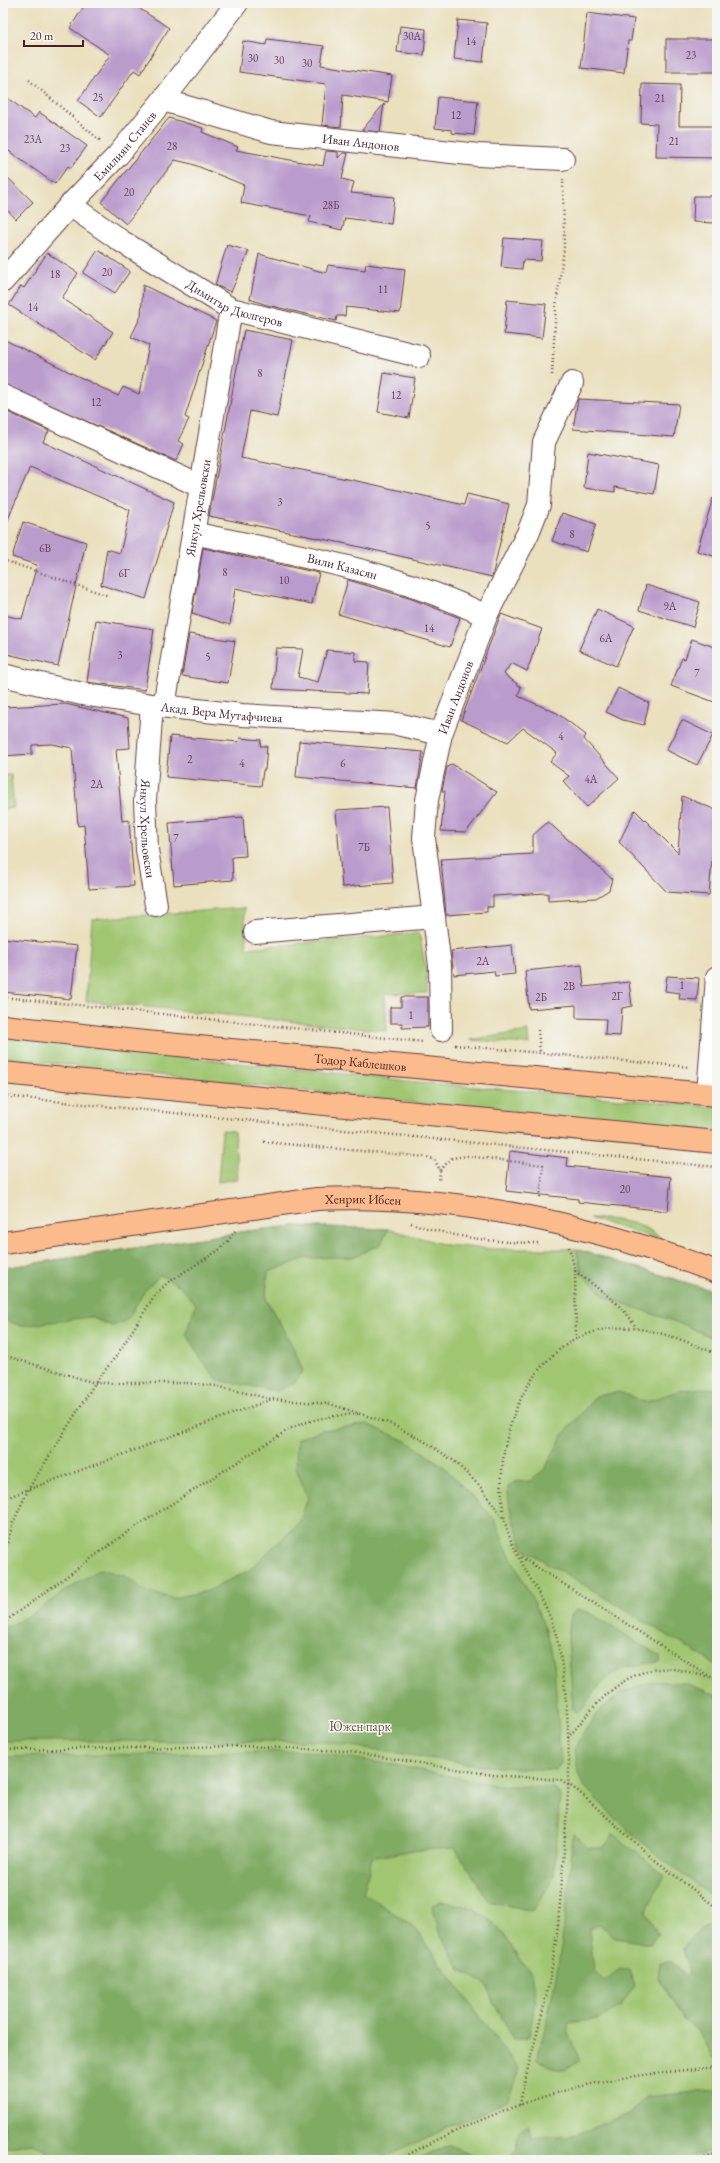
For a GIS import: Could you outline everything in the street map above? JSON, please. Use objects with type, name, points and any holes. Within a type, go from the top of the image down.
[{"type":"main road","name":"Тодор Каблешков","points":[[3,1026],[143,1041],[712,1095]]},
{"type":"main road","points":[[3,1073],[717,1142]]},
{"type":"main road","name":"Хенрик Ибсен","points":[[3,1243],[317,1199],[360,1197],[400,1199],[538,1219],[619,1240],[682,1259],[717,1272]]},
{"type":"street","name":"Емилиян Станев","points":[[3,282],[70,205],[118,155],[163,100],[237,3]]},
{"type":"street","name":"Иван Андонов","points":[[163,100],[271,132],[478,155],[563,159]]},
{"type":"street","name":"Димитър Дюлгеров","points":[[70,205],[121,241],[232,309],[419,356]]},
{"type":"street","name":"Янкул Хрельовски","points":[[156,905],[147,850],[145,801],[158,705],[193,534],[200,486],[232,309]]},
{"type":"street","name":"Иван Андонов","points":[[438,1039],[440,966],[424,838],[427,800],[441,734],[486,616],[528,533],[539,504],[544,442],[572,383]]},
{"type":"street","points":[[3,396],[200,486]]},
{"type":"street","name":"Вили Казасян","points":[[193,534],[334,563],[455,601],[486,616]]},
{"type":"street","name":"Акад. Вера Мутафчиева","points":[[3,675],[82,694],[158,705],[242,715],[397,724],[441,734]]},
{"type":"street","points":[[255,932],[434,917]]},
{"type":"street","points":[[712,1095],[717,977]]},
{"type":"path","points":[[29,80],[85,127]]},
{"type":"path","points":[[563,159],[564,248],[556,306],[551,375],[572,383]]},
{"type":"path","points":[[3,560],[109,596]]},
{"type":"path","points":[[3,997],[438,1039],[540,1052],[696,1068]]},
{"type":"path","points":[[538,1030],[540,1052]]},
{"type":"path","points":[[3,1096],[717,1167]]},
{"type":"path","points":[[264,1142],[427,1157],[434,1159],[440,1170],[452,1158],[467,1156],[543,1165],[538,1219]]},
{"type":"path","points":[[3,1558],[13,1523],[28,1490],[95,1382],[117,1355],[153,1298],[167,1283],[228,1241],[235,1233],[240,1209]]},
{"type":"path","points":[[405,1220],[432,1230],[503,1242],[541,1243]]},
{"type":"path","points":[[562,1244],[568,1245],[575,1270],[576,1338]]},
{"type":"path","points":[[575,1270],[621,1309],[633,1321],[636,1328]]},
{"type":"path","points":[[504,1520],[501,1485],[502,1466],[508,1434],[519,1401],[528,1383],[548,1360],[576,1338],[603,1329],[636,1328],[685,1341],[717,1354]]},
{"type":"path","points":[[3,1355],[95,1382],[188,1383],[216,1386],[272,1399],[330,1404],[364,1414],[417,1438],[454,1461],[479,1485],[504,1520],[520,1557],[540,1594],[553,1625],[561,1656],[568,1738],[568,1784],[556,1935],[549,1982],[520,2105]]},
{"type":"path","points":[[3,1499],[272,1399]]},
{"type":"path","points":[[3,1623],[126,1534],[291,1428],[331,1415],[364,1414]]},
{"type":"path","points":[[520,1557],[712,1678]]},
{"type":"path","points":[[568,1738],[604,1695],[624,1680],[650,1670],[673,1669],[717,1680]]},
{"type":"path","points":[[3,1750],[244,1746],[344,1751],[493,1775],[561,1780],[568,1784],[651,1857],[717,1908]]},
{"type":"path","points":[[398,2160],[444,2136],[520,2105],[587,2085],[651,2074],[717,2067]]},
{"type":"path","points":[[694,2160],[717,2155]]},
{"type":"green space","points":[[3,775],[11,775],[14,808],[3,809]]},
{"type":"green space","points":[[244,908],[247,948],[419,933],[426,969],[427,993],[385,994],[387,1031],[86,1001],[92,919]]},
{"type":"green space","points":[[528,1031],[529,1044],[470,1040]]},
{"type":"green space","points":[[3,1038],[427,1083],[717,1107],[717,1131],[408,1102],[3,1058]]},
{"type":"green space","points":[[222,1130],[234,1131],[238,1179],[218,1182]]},
{"type":"green space","points":[[589,1218],[629,1222],[648,1229],[664,1241]]},
{"type":"green space","name":"Южен парк","points":[[293,1226],[388,1229],[446,1245],[492,1249],[576,1249],[717,1292],[717,2160],[3,2160],[3,1268],[248,1231]]},
{"type":"green space","points":[[293,1226],[388,1229],[381,1244],[353,1257],[306,1258],[268,1272],[266,1299],[294,1349],[303,1371],[295,1383],[277,1391],[218,1380],[202,1361],[186,1333],[196,1304],[180,1286],[160,1275],[144,1292],[127,1320],[112,1326],[90,1317],[21,1326],[3,1319],[3,1268],[248,1231]]},
{"type":"green space","points":[[576,1249],[717,1292],[717,1340],[684,1325],[605,1297],[582,1274]]},
{"type":"green space","points":[[702,1388],[717,1389],[717,1665],[524,1549],[513,1519],[508,1495],[508,1487],[515,1482],[531,1481],[544,1470],[563,1435],[596,1396],[619,1392],[645,1402],[678,1391]]},
{"type":"green space","points":[[367,1424],[408,1442],[443,1466],[495,1520],[507,1550],[535,1604],[548,1636],[554,1664],[561,1763],[556,1770],[482,1766],[318,1741],[3,1741],[3,1629],[36,1612],[69,1588],[100,1569],[125,1576],[147,1592],[173,1598],[208,1591],[248,1571],[299,1523],[308,1498],[296,1468],[297,1439],[322,1430]]},
{"type":"green space","points":[[577,1610],[588,1612],[660,1656],[660,1662],[632,1666],[613,1674],[597,1689],[581,1711],[576,1713],[573,1710],[568,1638],[571,1615]]},
{"type":"green space","points":[[652,1681],[684,1683],[717,1695],[717,1900],[657,1855],[624,1827],[583,1785],[578,1773],[575,1748],[579,1739],[600,1710],[622,1693]]},
{"type":"green space","points":[[307,1751],[400,1766],[494,1785],[555,1788],[560,1795],[554,1877],[533,1911],[489,1901],[455,1848],[409,1851],[372,1858],[363,1893],[412,1925],[519,2069],[508,2100],[378,2160],[47,2160],[44,2149],[32,2143],[3,2148],[3,1757]]},
{"type":"green space","points":[[573,1833],[588,1848],[603,1848],[614,1834],[664,1875],[646,1912],[658,1934],[650,1944],[616,1938],[599,1924],[589,1929],[594,1970],[604,1981],[620,1969],[629,1970],[634,1986],[621,2006],[598,2019],[568,2023],[569,2036],[580,2060],[565,2070],[551,2068],[537,2059],[551,2002],[561,1947]]},
{"type":"green space","points":[[441,1901],[474,1908],[503,1932],[520,1960],[531,1973],[536,2002],[528,2037],[514,2039],[494,2004],[486,1984],[460,1970],[439,1931],[432,1905]]},
{"type":"green space","points":[[717,1921],[717,2057],[713,2058],[698,2032],[685,2022],[658,1979],[660,1962],[671,1961],[686,1978],[689,1972],[683,1948],[698,1932]]},
{"type":"green space","points":[[717,2090],[717,2151],[694,2154],[686,2160],[502,2160],[510,2157],[518,2149],[517,2141],[519,2132],[528,2125],[531,2138],[574,2135],[631,2113],[645,2097]]},
{"type":"green space","points":[[450,2145],[471,2155],[486,2157],[494,2160],[418,2160]]},
{"type":"building","points":[[86,3],[131,3],[169,28],[140,74],[134,70],[101,117],[78,101],[110,55],[70,28]]},
{"type":"building","points":[[587,13],[634,19],[631,41],[628,41],[624,73],[581,68]]},
{"type":"building","points":[[458,20],[487,23],[483,62],[454,59]]},
{"type":"building","points":[[400,26],[426,29],[424,55],[397,52]]},
{"type":"building","points":[[267,39],[324,46],[321,65],[392,76],[388,102],[343,95],[341,127],[322,125],[326,84],[239,72],[243,41],[266,45]]},
{"type":"building","points":[[666,39],[716,39],[716,72],[666,72]]},
{"type":"building","points":[[642,84],[680,85],[679,126],[717,126],[717,158],[656,157],[657,124],[641,123]]},
{"type":"building","points":[[3,95],[35,118],[39,112],[87,146],[71,168],[68,166],[55,184],[3,147]]},
{"type":"building","points":[[438,97],[478,101],[474,135],[452,133],[452,130],[435,128]]},
{"type":"building","points":[[384,104],[380,132],[362,130]]},
{"type":"building","points":[[169,118],[203,128],[202,132],[238,147],[236,150],[323,166],[326,151],[338,152],[338,158],[343,153],[348,153],[342,179],[354,182],[351,193],[394,197],[391,224],[345,218],[342,230],[309,222],[311,216],[241,203],[244,185],[192,164],[175,160],[126,224],[101,202]]},
{"type":"building","points":[[3,173],[33,202],[16,219],[3,205]]},
{"type":"building","points":[[694,196],[717,196],[717,223],[693,222]]},
{"type":"building","points":[[504,238],[543,241],[541,261],[523,260],[522,269],[501,267]]},
{"type":"building","points":[[227,245],[249,251],[231,292],[215,285]]},
{"type":"building","points":[[98,250],[130,271],[115,293],[83,273]]},
{"type":"building","points":[[47,253],[78,273],[62,298],[113,332],[95,360],[9,305],[21,286],[24,288]]},
{"type":"building","points":[[259,254],[326,273],[328,265],[365,270],[366,264],[405,269],[400,313],[346,307],[345,316],[337,316],[336,321],[267,305],[250,299]]},
{"type":"building","points":[[143,285],[216,321],[185,417],[189,419],[178,441],[184,444],[176,461],[3,384],[3,339],[118,396],[123,387],[139,394],[149,345],[131,337],[141,316]]},
{"type":"building","points":[[507,300],[546,304],[542,338],[504,334]]},
{"type":"building","points":[[244,330],[293,340],[277,417],[250,411],[241,458],[362,482],[464,505],[467,494],[509,504],[492,577],[347,544],[209,516]]},
{"type":"building","points":[[384,373],[415,378],[409,418],[378,412]]},
{"type":"building","points":[[578,399],[679,404],[674,437],[573,429]]},
{"type":"building","points":[[3,410],[49,431],[43,442],[174,502],[146,599],[101,585],[107,549],[120,553],[130,510],[30,467],[3,531]]},
{"type":"building","points":[[588,452],[659,465],[654,494],[615,487],[615,492],[584,488]]},
{"type":"building","points":[[713,498],[717,498],[717,557],[697,551]]},
{"type":"building","points":[[562,513],[596,524],[587,552],[552,541]]},
{"type":"building","points":[[23,522],[86,542],[58,666],[3,653],[3,615],[22,619],[37,565],[12,557]]},
{"type":"building","points":[[203,548],[319,573],[312,604],[235,588],[230,625],[192,613]]},
{"type":"building","points":[[348,580],[412,599],[460,618],[450,647],[338,614]]},
{"type":"building","points":[[646,585],[700,602],[693,627],[639,610]]},
{"type":"building","points":[[597,609],[634,626],[616,666],[579,650]]},
{"type":"building","points":[[501,614],[542,629],[527,671],[511,663],[504,674],[521,687],[518,696],[557,713],[586,735],[584,739],[619,778],[587,807],[563,781],[569,776],[550,762],[557,753],[523,728],[508,742],[461,720]]},
{"type":"building","points":[[96,620],[154,629],[145,690],[87,682]]},
{"type":"building","points":[[189,634],[235,641],[228,683],[182,676]]},
{"type":"building","points":[[692,639],[717,648],[717,703],[671,686],[682,658],[685,659]]},
{"type":"building","points":[[276,648],[303,649],[298,677],[318,682],[327,650],[355,652],[355,661],[369,662],[367,694],[273,689]]},
{"type":"building","points":[[618,688],[649,703],[644,725],[623,720],[606,712]]},
{"type":"building","points":[[65,704],[128,718],[130,748],[116,749],[122,821],[129,820],[134,886],[89,889],[84,825],[78,826],[72,748],[52,744],[32,745],[32,754],[3,756],[3,707]]},
{"type":"building","points":[[682,720],[713,735],[697,765],[666,750]]},
{"type":"building","points":[[170,736],[239,742],[240,738],[261,740],[260,746],[267,746],[265,770],[263,770],[261,786],[166,777]]},
{"type":"building","points":[[299,741],[423,752],[417,788],[296,777]]},
{"type":"building","points":[[452,764],[497,792],[466,832],[441,831],[445,791],[442,791],[447,767]]},
{"type":"building","points":[[682,796],[716,810],[709,895],[667,892],[619,842],[635,810],[678,853]]},
{"type":"building","points":[[387,807],[393,883],[342,887],[336,810]]},
{"type":"building","points":[[243,817],[246,856],[232,857],[233,880],[174,885],[169,823]]},
{"type":"building","points":[[548,822],[612,879],[609,890],[596,898],[548,901],[548,893],[493,896],[493,907],[487,907],[487,912],[446,915],[441,859],[533,854],[533,835]]},
{"type":"building","points":[[3,938],[77,946],[71,999],[3,992]]},
{"type":"building","points":[[512,945],[515,974],[495,976],[494,971],[454,975],[451,951]]},
{"type":"building","points":[[582,965],[584,987],[629,982],[632,1006],[622,1008],[620,1036],[605,1035],[606,1019],[576,1018],[576,1005],[529,1009],[525,971]]},
{"type":"building","points":[[667,976],[699,978],[697,1000],[679,999],[680,993],[665,991]]},
{"type":"building","points":[[401,997],[428,997],[428,1027],[402,1028],[402,1023],[390,1023],[390,1007],[401,1007]]},
{"type":"building","points":[[510,1151],[568,1158],[567,1166],[671,1177],[668,1211],[578,1202],[578,1199],[506,1191]]}]
